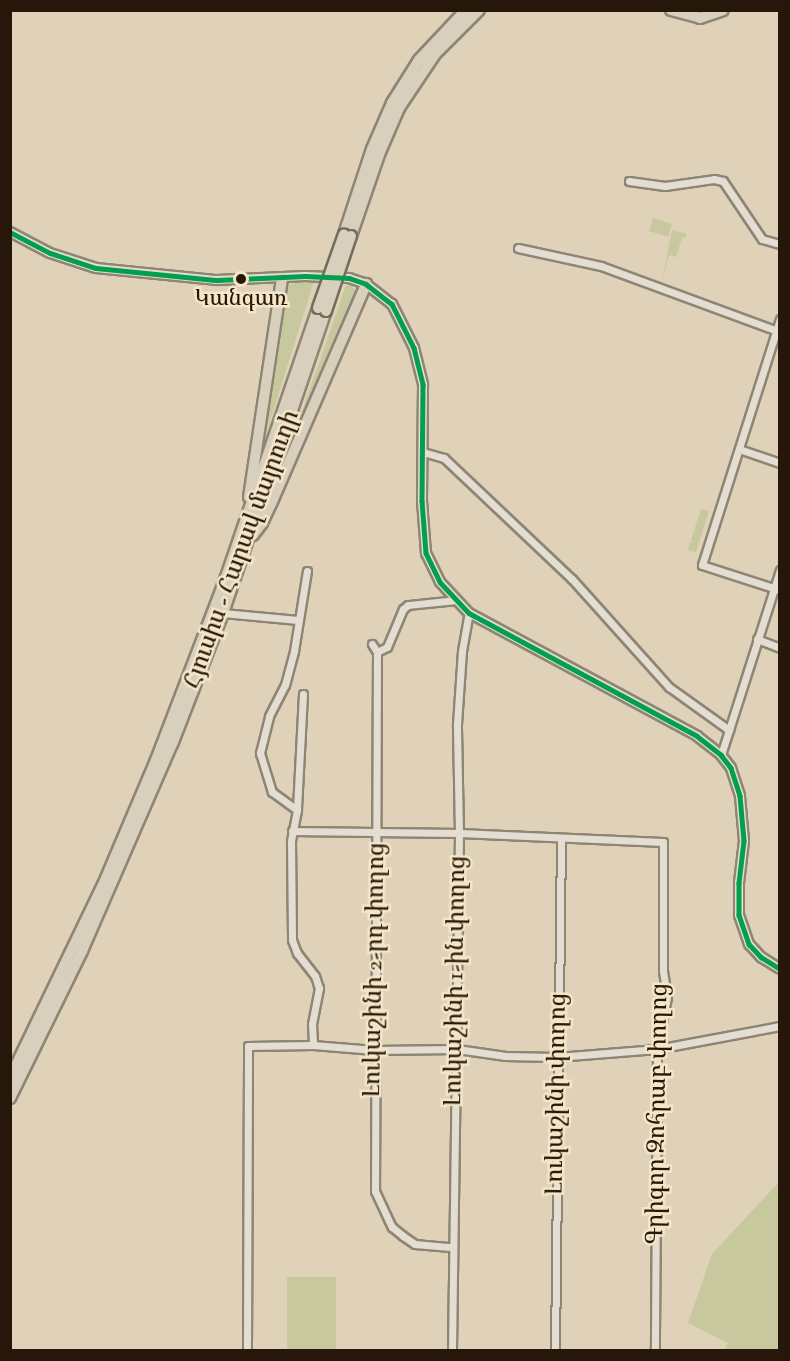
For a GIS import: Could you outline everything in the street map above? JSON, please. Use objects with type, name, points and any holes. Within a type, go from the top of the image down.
[{"type":"highway","name":"Հյուսիս - Հարավ մայրուղի","points":[[352,221],[372,149],[392,102],[423,55],[466,10]]},
{"type":"highway","name":"Հյուսիս - Հարավ մայրուղի","points":[[10,1098],[129,847],[223,613],[347,235],[380,152],[403,102],[435,54],[479,10]]},
{"type":"highway","points":[[676,12],[700,18],[723,10]]},
{"type":"highway","points":[[249,509],[249,489],[282,278]]},
{"type":"highway","points":[[248,539],[262,523],[366,284]]},
{"type":"highway","name":"Հյուսիս - Հարավ մայրուղի","points":[[10,1078],[72,953],[138,804],[195,663],[322,309]]},
{"type":"street","points":[[629,182],[664,186],[714,179],[723,181],[762,239],[780,244]]},
{"type":"street","points":[[10,232],[71,261],[122,272],[217,280],[349,278],[366,284],[392,304],[414,348],[424,402],[422,501],[426,554],[441,582],[469,613],[697,736],[721,754],[732,768],[741,796],[744,841],[739,883],[739,915],[749,944],[762,957],[780,969]]},
{"type":"street","points":[[519,248],[601,266],[778,331]]},
{"type":"street","points":[[777,589],[702,565],[780,319]]},
{"type":"street","points":[[739,449],[780,463]]},
{"type":"street","points":[[423,452],[444,458],[572,579],[669,687],[729,730]]},
{"type":"street","points":[[721,754],[757,639],[777,589],[780,570]]},
{"type":"street","points":[[297,810],[272,792],[260,753],[269,716],[285,685],[294,651],[307,571]]},
{"type":"street","points":[[372,644],[377,652],[387,647],[403,609],[408,606],[456,600]]},
{"type":"street","points":[[223,613],[298,620]]},
{"type":"street","name":"Լուկաշինի 1-ին փողոց","points":[[452,1350],[459,833],[457,724],[462,651],[469,613]]},
{"type":"street","points":[[757,639],[780,648]]},
{"type":"street","name":"Լուկաշինի 2-րդ փողոց","points":[[377,652],[375,1191],[392,1227],[403,1236],[415,1244],[453,1247]]},
{"type":"street","points":[[303,694],[297,810],[292,831],[292,940],[297,953],[315,976],[319,988],[312,1023],[313,1045]]},
{"type":"street","points":[[292,831],[459,833],[561,838]]},
{"type":"street","name":"Գրիգոր Զոհրաբ փողոց","points":[[561,838],[663,842],[663,971],[667,997],[657,1049],[655,1350]]},
{"type":"street","name":"Լուկաշինի փողոց","points":[[555,1350],[561,838]]},
{"type":"street","points":[[247,1350],[248,1046],[313,1045],[374,1050],[457,1049],[505,1056],[557,1057],[657,1049],[780,1026]]},
{"type":"green space","points":[[653,218],[672,224],[668,237],[649,231]]},
{"type":"green space","points":[[672,230],[687,234],[685,238],[682,238],[676,257],[669,255],[662,281]]},
{"type":"green space","points":[[314,281],[258,460],[283,299],[288,285]]},
{"type":"green space","points":[[346,285],[352,286],[358,293],[279,477]]},
{"type":"green space","points":[[701,509],[709,511],[696,552],[688,550],[690,542],[693,543],[691,540]]},
{"type":"green space","points":[[779,1182],[779,1350],[724,1350],[728,1343],[688,1323],[712,1254]]},
{"type":"green space","points":[[287,1277],[336,1277],[336,1350],[287,1350]]},
{"type":"transit line","points":[[10,232],[50,253],[96,268],[217,280],[305,276],[349,278],[366,284],[392,304],[414,348],[423,385],[422,501],[426,553],[440,582],[469,613],[697,736],[721,755],[731,768],[740,796],[744,841],[739,883],[739,915],[749,944],[761,957],[780,969]]},
{"type":"place","name":"Կանգառ","points":[[241,279]]}]
